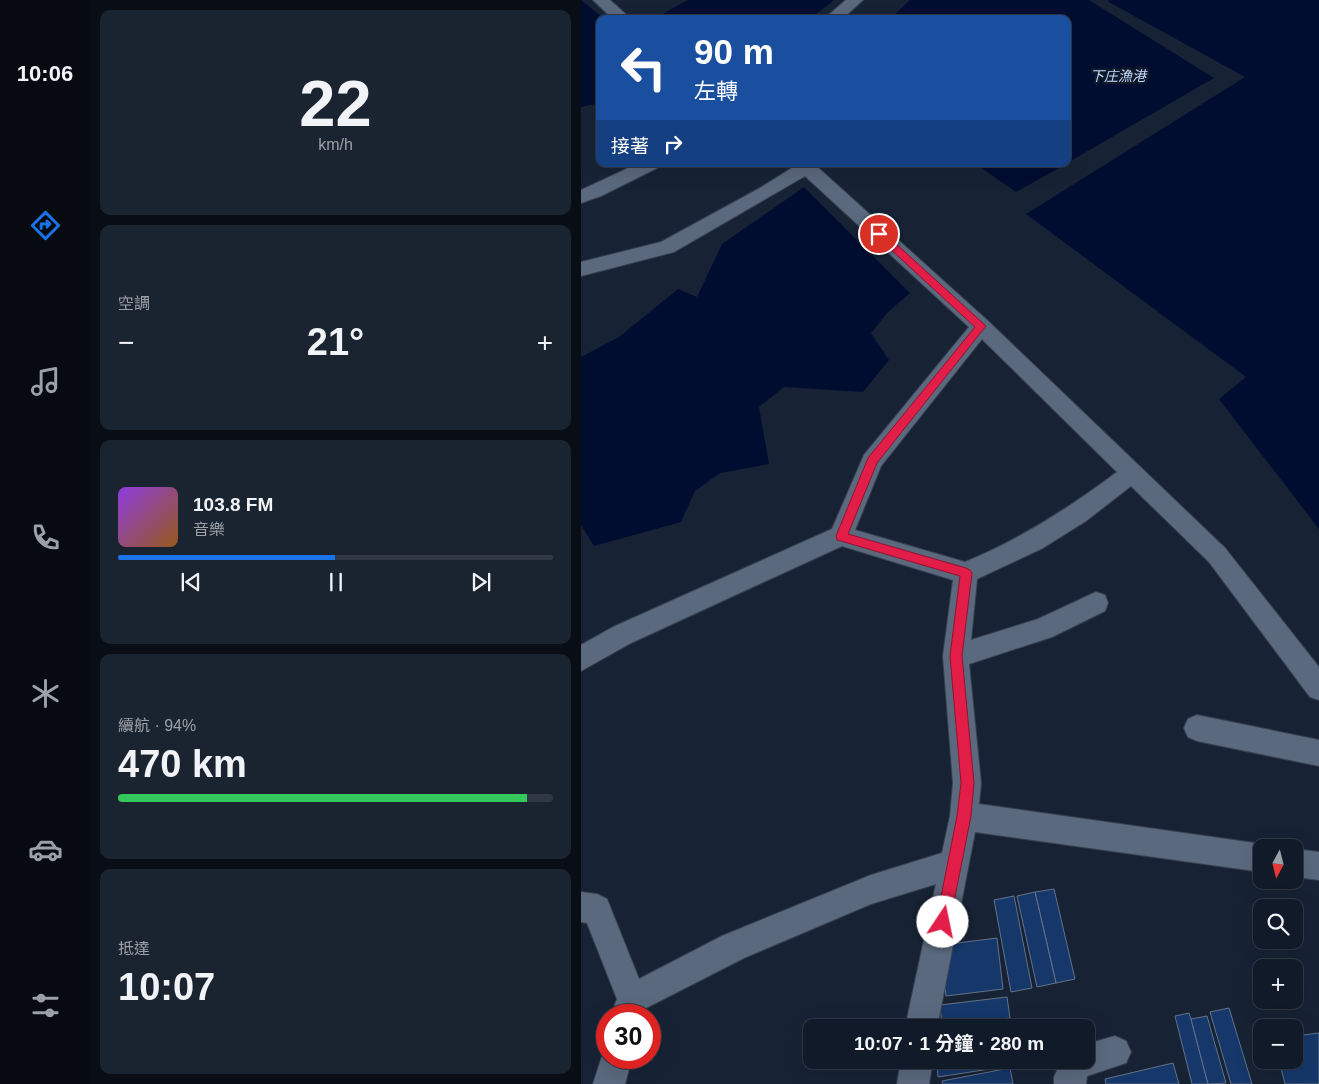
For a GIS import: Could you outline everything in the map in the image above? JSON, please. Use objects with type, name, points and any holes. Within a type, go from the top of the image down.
[{"type":"street","points":[[601,0],[618,15]]},
{"type":"street","points":[[837,15],[855,0]]},
{"type":"street","points":[[581,197],[645,167]]},
{"type":"street","points":[[581,259],[618,250],[795,167]]},
{"type":"street","points":[[581,269],[667,246],[766,192],[797,167]]},
{"type":"street","points":[[801,167],[981,326],[1217,555],[1319,688]]},
{"type":"street","points":[[841,536],[872,461],[981,326]]},
{"type":"street","points":[[581,659],[622,635],[841,536],[966,573],[1020,549],[1065,522],[1093,504],[1132,473]]},
{"type":"street","points":[[923,1019],[964,816],[967,783],[956,656],[966,573]]},
{"type":"street","points":[[956,656],[1043,629],[1096,603]]},
{"type":"street","points":[[1197,728],[1319,753]]},
{"type":"street","points":[[964,816],[1253,857]]},
{"type":"street","points":[[634,1004],[742,943],[871,890],[954,864]]},
{"type":"street","points":[[1303,864],[1319,866]]},
{"type":"street","points":[[581,907],[597,909],[628,1004]]},
{"type":"street","points":[[1070,1084],[1070,1077],[1077,1063],[1115,1052]]},
{"type":"street","points":[[609,1084],[613,1069]]},
{"type":"street","points":[[913,1084],[916,1069]]},
{"type":"water","points":[[581,0],[600,15],[596,15],[596,104],[581,107]]},
{"type":"water","points":[[688,0],[834,0],[815,15],[661,15]]},
{"type":"water","name":"下庄漁港","points":[[910,0],[1089,0],[1214,78],[1071,161],[1071,15],[894,15]]},
{"type":"water","points":[[1319,0],[1319,529],[1219,399],[1246,377],[1026,214],[1245,77],[1107,1]]},
{"type":"water","points":[[980,167],[1061,167],[1016,192]]},
{"type":"water","points":[[804,187],[910,293],[887,313],[871,333],[889,360],[863,392],[784,387],[759,407],[769,464],[720,473],[695,491],[681,522],[594,546],[581,525],[581,357],[619,337],[678,289],[697,297],[722,244]]},
{"type":"building","points":[[1054,889],[1075,979],[1056,983],[1035,892]]},
{"type":"building","points":[[1035,892],[1056,983],[1037,987],[1017,896]]},
{"type":"building","points":[[1014,896],[1032,988],[1011,992],[994,900]]},
{"type":"building","points":[[997,938],[1003,989],[946,996],[941,945]]},
{"type":"building","points":[[1007,997],[1010,1018],[941,1019],[940,1005]]},
{"type":"building","points":[[1229,1008],[1252,1084],[1231,1084],[1210,1012]]},
{"type":"building","points":[[1189,1013],[1208,1084],[1192,1084],[1175,1016]]},
{"type":"building","points":[[1207,1016],[1226,1083],[1208,1084],[1191,1019]]},
{"type":"building","points":[[1319,1033],[1319,1084],[1285,1084],[1281,1069],[1303,1069],[1303,1035]]},
{"type":"building","points":[[1173,1063],[1179,1084],[1106,1084],[1105,1079]]},
{"type":"building","points":[[938,1069],[990,1069],[938,1077]]},
{"type":"building","points":[[1010,1069],[1013,1084],[943,1084],[942,1081]]},
{"type":"route","points":[[879,234],[981,326],[872,461],[841,536],[966,573],[956,656],[967,783],[964,816],[943,922]]}]
